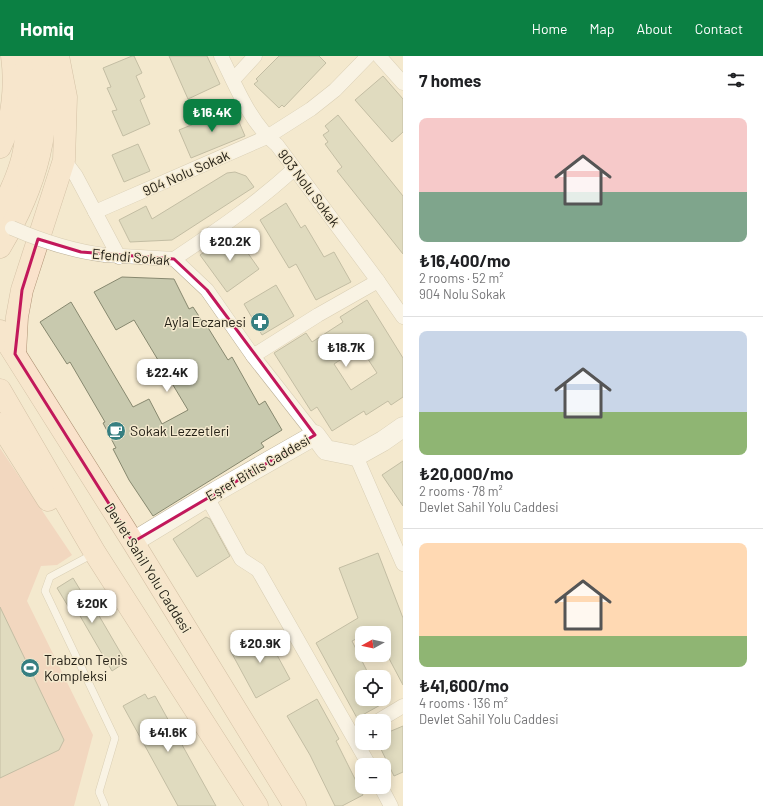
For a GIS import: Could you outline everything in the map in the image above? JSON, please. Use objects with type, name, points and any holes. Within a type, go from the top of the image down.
[{"type":"main road","points":[[0,147],[7,130],[12,106],[14,78],[12,56]]},
{"type":"main road","points":[[0,247],[14,181],[24,152],[28,122],[29,86],[26,56]]},
{"type":"main road","points":[[6,221],[24,203],[42,150],[45,122],[42,56]]},
{"type":"main road","points":[[15,354],[16,317],[22,290],[64,160],[66,97],[58,56]]},
{"type":"main road","name":"Devlet Sahil Yolu Caddesi","points":[[0,331],[133,542],[295,806]]},
{"type":"main road","points":[[0,390],[95,553],[257,806]]},
{"type":"main road","points":[[0,424],[64,523],[95,553]]},
{"type":"street","name":"903 Nolu Sokak","points":[[221,56],[253,116],[267,137],[277,144],[403,317]]},
{"type":"street","points":[[233,80],[255,56]]},
{"type":"street","name":"904 Nolu Sokak","points":[[95,212],[267,137],[311,109],[335,90],[368,56]]},
{"type":"street","points":[[379,56],[403,83]]},
{"type":"street","points":[[64,160],[76,176],[119,257]]},
{"type":"street","points":[[174,259],[228,223],[273,189],[294,169]]},
{"type":"street","name":"Efendi Sokak","points":[[6,221],[49,244],[81,252],[119,257],[174,259],[207,290],[253,356],[315,435]]},
{"type":"street","points":[[253,356],[318,315],[378,281]]},
{"type":"street","points":[[403,427],[383,441],[356,456],[403,563]]},
{"type":"street","name":"Eşref Bitlis Caddesi","points":[[133,542],[207,497],[315,435],[326,450],[356,456]]},
{"type":"street","points":[[207,497],[241,559],[258,570],[355,729]]},
{"type":"street","points":[[390,714],[403,706]]},
{"type":"street","points":[[385,794],[391,806]]},
{"type":"lane","points":[[95,553],[50,578],[45,591],[115,738],[99,792],[105,806]]},
{"type":"highlighted area","points":[[38,239],[81,252],[174,259],[207,290],[315,435],[133,542],[15,354],[22,290]]},
{"type":"shaded area","name":"Trabzon Tenis Kompleksi","points":[[0,448],[72,555],[57,565],[41,566],[27,601],[93,735],[74,806],[0,806]]},
{"type":"building","points":[[134,56],[142,73],[136,76],[145,97],[140,100],[150,124],[123,136],[112,111],[117,110],[107,88],[111,87],[103,68]]},
{"type":"building","points":[[169,56],[207,56],[220,84],[188,99]]},
{"type":"building","points":[[279,56],[319,56],[326,63],[284,107],[282,105],[279,108],[254,84],[258,81],[256,79]]},
{"type":"building","points":[[383,76],[403,99],[403,132],[392,142],[355,100]]},
{"type":"building","points":[[233,108],[245,136],[191,158],[179,130]]},
{"type":"building","points":[[338,115],[403,196],[403,254],[337,171],[342,167],[325,144],[328,142],[323,135],[329,131],[325,126]]},
{"type":"building","points":[[138,144],[150,171],[124,182],[112,155]]},
{"type":"building","points":[[235,172],[246,176],[254,187],[172,240],[130,242],[119,220],[146,206],[152,219],[227,173]]},
{"type":"building","points":[[286,203],[301,228],[305,225],[324,257],[334,252],[351,282],[316,300],[296,264],[289,268],[260,220]]},
{"type":"building","points":[[233,232],[259,269],[227,292],[200,255]]},
{"type":"building","points":[[122,277],[174,279],[189,309],[193,307],[206,327],[207,326],[228,360],[232,357],[259,405],[265,401],[282,430],[261,443],[264,447],[153,516],[129,480],[113,449],[116,448],[103,423],[105,422],[70,362],[67,364],[40,322],[71,302],[133,407],[149,399],[162,424],[188,410],[134,320],[116,330],[94,292]]},
{"type":"building","points":[[276,285],[294,316],[262,335],[244,304]]},
{"type":"building","points":[[367,300],[403,358],[403,397],[391,405],[388,401],[366,415],[364,411],[332,431],[317,407],[311,411],[274,353],[306,333],[312,342],[343,322],[340,317]],"holes":[[[360,347],[377,373],[351,390],[334,364]]]},
{"type":"building","points":[[403,461],[403,506],[382,475]]},
{"type":"building","points":[[206,517],[210,519],[230,556],[197,577],[173,539]]},
{"type":"building","points":[[378,553],[403,618],[403,685],[391,662],[391,626],[355,626],[355,640],[352,641],[355,647],[355,662],[362,662],[366,670],[355,670],[355,706],[379,706],[364,714],[355,714],[316,643],[358,618],[339,568]]},
{"type":"building","points":[[73,578],[96,616],[98,614],[126,662],[112,671],[76,609],[71,611],[57,588]]},
{"type":"building","points":[[0,607],[64,740],[59,750],[0,778]]},
{"type":"building","points":[[264,631],[290,679],[256,698],[230,650]]},
{"type":"building","points":[[145,694],[148,699],[155,696],[216,806],[178,806],[123,706]]},
{"type":"building","points":[[317,699],[339,739],[336,741],[355,779],[355,794],[363,795],[342,806],[335,806],[310,755],[287,716]]},
{"type":"building","points":[[403,726],[403,772],[394,776],[391,770],[391,758],[385,758],[381,750],[391,750],[391,731]]},
{"type":"place","name":"Ayla Eczanesi","points":[[260,322]]},
{"type":"place","name":"Sokak Lezzetleri","points":[[116,431]]},
{"type":"place","name":"Trabzon Tenis Kompleksi","points":[[30,668]]}]
